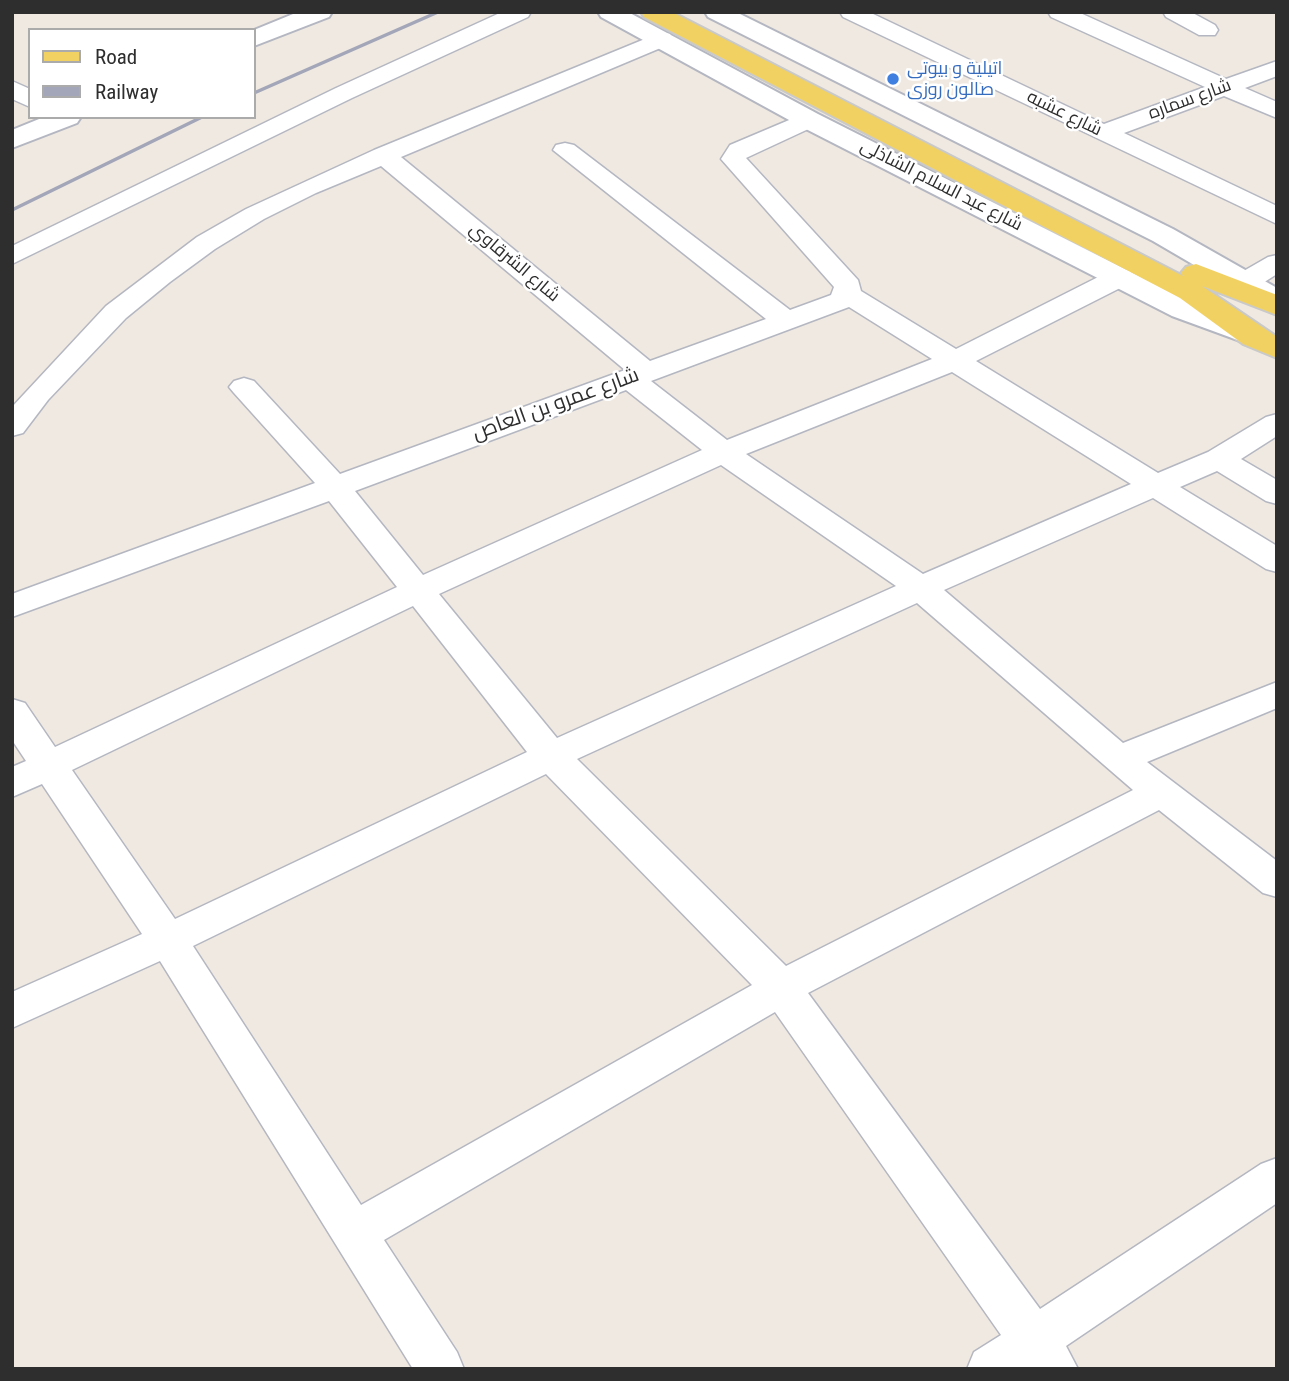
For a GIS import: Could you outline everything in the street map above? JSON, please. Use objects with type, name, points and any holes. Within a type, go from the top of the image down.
[{"type":"main road","points":[[653,12],[1173,272],[1277,303]]},
{"type":"main road","points":[[691,12],[1173,272],[1265,343]]},
{"type":"street","points":[[255,28],[271,12]]},
{"type":"street","points":[[256,31],[320,12]]},
{"type":"street","points":[[12,256],[344,93],[520,12]]},
{"type":"street","name":"شارع عبد السلام الشاذلى","points":[[610,12],[809,120],[1183,310],[1265,343]]},
{"type":"street","points":[[717,12],[1163,234],[1277,303]]},
{"type":"street","name":"شارع عشبه","points":[[851,12],[1277,216]]},
{"type":"street","points":[[1174,12],[1208,30]]},
{"type":"street","points":[[1061,13],[1277,111]]},
{"type":"street","points":[[12,427],[38,394],[116,312],[160,275],[255,214],[383,155],[662,39]]},
{"type":"street","name":"شارع سماره","points":[[1103,133],[1277,68]]},
{"type":"street","points":[[12,88],[28,99]]},
{"type":"street","points":[[12,141],[63,119]]},
{"type":"street","points":[[809,120],[739,150],[733,159],[848,286],[848,294],[1277,561]]},
{"type":"street","points":[[565,150],[786,321]]},
{"type":"street","name":"شارع الشرقاوي","points":[[383,155],[723,452],[921,588],[1118,759],[1277,882]]},
{"type":"street","points":[[1245,282],[1277,263]]},
{"type":"street","points":[[30,775],[419,590],[723,452],[954,361],[1120,277]]},
{"type":"street","name":"شارع عمرو بن العاص","points":[[12,606],[841,301],[848,294]]},
{"type":"street","points":[[244,387],[335,487],[551,756],[781,988],[1044,1355]]},
{"type":"street","points":[[12,1011],[168,940],[551,756],[1022,542],[1270,436]]},
{"type":"street","points":[[1219,459],[1277,494]]},
{"type":"street","points":[[1118,759],[1277,694]]},
{"type":"street","points":[[12,712],[30,775],[168,940],[440,1369]]},
{"type":"street","points":[[352,1234],[781,988],[1161,792]]},
{"type":"street","points":[[990,1369],[1044,1355],[1277,1178]]},
{"type":"railway","points":[[256,92],[438,12]]},
{"type":"railway","points":[[12,210],[198,119]]},
{"type":"place","name":"اتيلية و بيوتى صالون روزى","points":[[893,79]]}]
